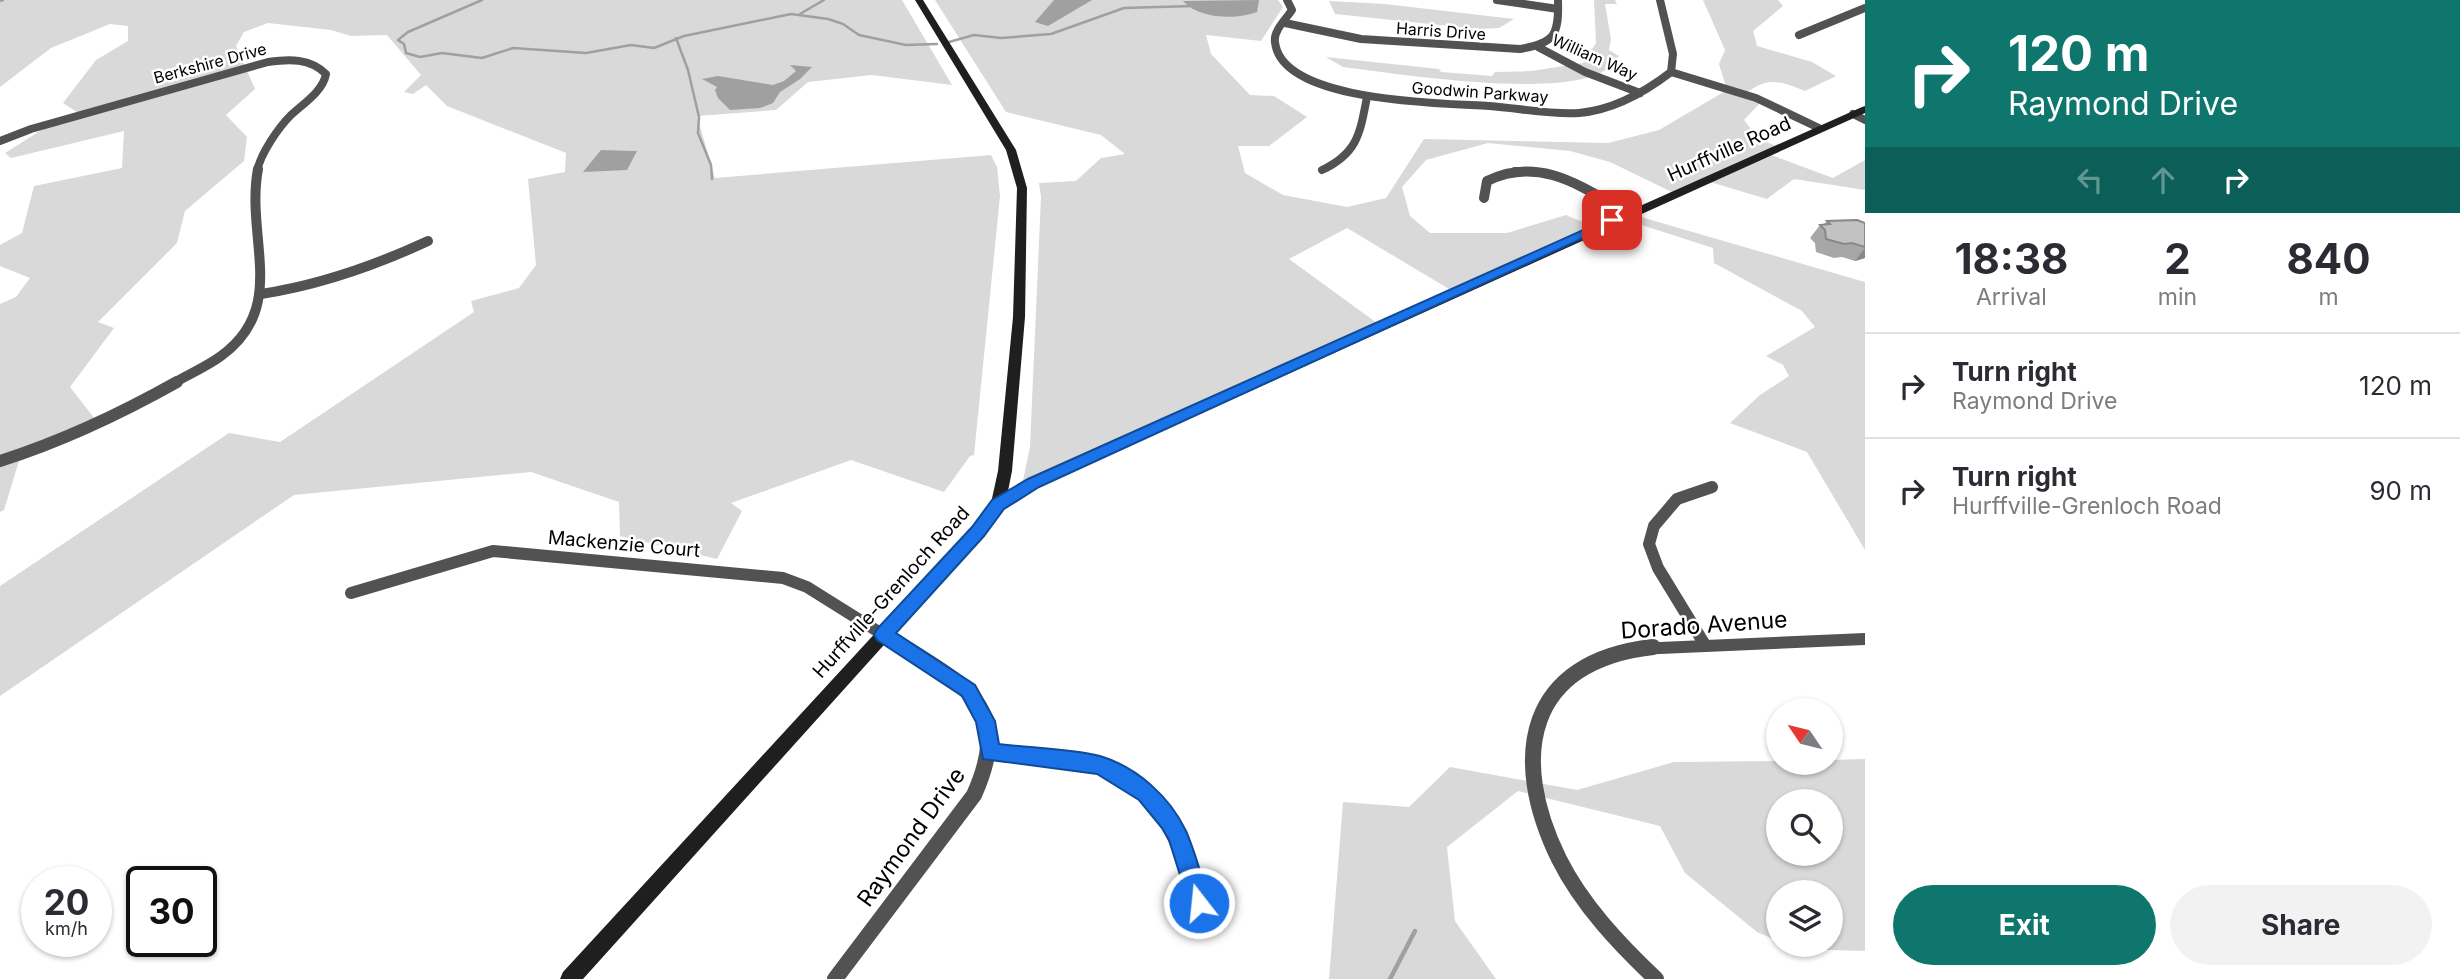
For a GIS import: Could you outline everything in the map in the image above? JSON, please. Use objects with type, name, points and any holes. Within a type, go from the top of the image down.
[{"type":"main road","name":"Hurffville-Grenloch Road","points":[[570,979],[978,531],[998,504],[1004,471],[1019,317],[1022,188],[1011,150],[919,0]]},
{"type":"main road","name":"Hurffville Road","points":[[998,504],[1033,483],[1628,213],[1865,109]]},
{"type":"street","name":"Goodwin Parkway","points":[[1287,0],[1293,10],[1274,40],[1282,59],[1292,70],[1329,88],[1367,97],[1578,113],[1611,107],[1640,93],[1671,72]]},
{"type":"street","points":[[1497,0],[1558,4],[1558,34],[1538,47]]},
{"type":"street","points":[[1660,0],[1673,54],[1671,72],[1756,98],[1819,128]]},
{"type":"street","points":[[1799,35],[1865,8]]},
{"type":"street","name":"Harris Drive","points":[[1285,23],[1361,39],[1499,49],[1538,47]]},
{"type":"street","name":"William Way","points":[[1538,47],[1585,72],[1640,93]]},
{"type":"street","name":"Berkshire Drive","points":[[0,141],[31,129],[268,62],[295,60],[322,69],[326,78],[324,84],[283,124],[259,162],[253,194],[261,294],[255,318],[241,338],[221,356],[129,409],[88,429],[0,461]]},
{"type":"street","points":[[1322,170],[1338,163],[1355,147],[1367,97]]},
{"type":"street","points":[[1853,114],[1865,120]]},
{"type":"street","points":[[1484,198],[1487,181],[1497,174],[1514,170],[1532,171],[1563,178],[1628,213]]},
{"type":"street","points":[[261,294],[354,274],[428,241]]},
{"type":"street","points":[[1705,645],[1658,568],[1649,544],[1654,526],[1677,499],[1712,487]]},
{"type":"street","name":"Mackenzie Court","points":[[351,593],[494,551],[783,578],[807,587],[883,635]]},
{"type":"street","points":[[883,635],[969,690],[985,721],[990,752],[1099,765],[1146,793],[1170,821],[1188,863],[1199,903]]},
{"type":"street","name":"Dorado Avenue","points":[[1657,979],[1600,920],[1562,864],[1547,830],[1538,801],[1533,770],[1534,743],[1546,704],[1565,679],[1580,667],[1624,651],[1865,639]]},
{"type":"street","name":"Raymond Drive","points":[[835,979],[974,794],[987,766],[990,752]]},
{"type":"shaded area","points":[[0,0],[902,0],[952,85],[872,75],[808,82],[776,110],[697,116],[715,178],[991,155],[997,167],[1000,196],[974,455],[970,456],[944,492],[851,460],[731,503],[742,511],[717,559],[620,536],[619,502],[531,472],[294,495],[0,696],[0,586],[229,433],[280,442],[474,312],[471,301],[519,288],[536,265],[528,179],[565,172],[566,153],[447,106],[426,85],[413,94],[404,92],[421,75],[387,35],[351,36],[331,30],[268,23],[244,32],[236,46],[255,89],[226,115],[247,137],[244,161],[185,211],[177,243],[98,322],[114,328],[70,387],[98,423],[19,461],[4,510],[0,512],[0,304],[16,297],[30,278],[0,266],[0,245],[22,233],[34,186],[122,168],[124,131],[11,158],[5,153],[54,122],[80,114],[63,103],[96,60],[128,41],[128,26],[110,24],[51,48],[0,87]]},
{"type":"shaded area","points":[[935,0],[1278,0],[1283,7],[1261,41],[1206,35],[1211,54],[1250,95],[1274,96],[1307,117],[1269,146],[1238,146],[1245,173],[1283,195],[1347,207],[1386,198],[1424,139],[1608,143],[1659,130],[1727,90],[1719,64],[1725,50],[1703,0],[1778,0],[1783,6],[1753,31],[1757,46],[1812,62],[1836,76],[1805,91],[1774,82],[1753,88],[1745,94],[1762,101],[1744,120],[1758,138],[1782,149],[1771,155],[1833,178],[1865,160],[1865,190],[1794,179],[1767,199],[1710,182],[1678,195],[1610,162],[1570,151],[1488,143],[1426,160],[1402,187],[1410,216],[1430,233],[1507,233],[1566,215],[1599,229],[1454,292],[1347,228],[1289,259],[1381,326],[1021,490],[1030,447],[1041,197],[1039,183],[1076,181],[1101,158],[1125,154],[1101,135],[1006,112]]},
{"type":"shaded area","points":[[1054,0],[1092,0],[1048,26],[1035,22]]},
{"type":"shaded area","points":[[1259,0],[1257,12],[1229,17],[1208,15],[1183,1]]},
{"type":"shaded area","points":[[1594,0],[1615,0],[1617,4],[1605,4],[1611,39],[1609,50],[1619,56],[1604,71],[1582,79],[1516,84],[1438,79],[1343,67],[1326,57],[1492,76],[1495,72],[1532,71],[1583,63],[1596,43]]},
{"type":"shaded area","points":[[1329,1],[1385,4],[1514,19],[1499,28],[1478,29],[1335,14]]},
{"type":"shaded area","points":[[790,65],[812,67],[780,92],[773,103],[760,108],[730,110],[718,98],[715,90],[717,87],[702,79],[718,76],[773,85],[784,81],[796,71]]},
{"type":"shaded area","points":[[601,150],[637,151],[627,170],[583,172]]},
{"type":"shaded area","points":[[1634,215],[1865,282],[1865,550],[1807,452],[1730,423],[1760,395],[1789,376],[1783,365],[1766,356],[1815,327],[1802,311],[1714,263],[1713,248],[1623,219]]},
{"type":"shaded area","points":[[1865,759],[1865,951],[1843,950],[1843,880],[1766,880],[1766,936],[1757,932],[1685,873],[1660,826],[1518,791],[1447,847],[1455,921],[1496,979],[1329,979],[1343,802],[1409,807],[1450,767],[1577,790],[1674,762],[1766,761],[1766,775],[1843,775],[1843,760]]},
{"type":"building","points":[[1857,220],[1865,223],[1865,247],[1826,239],[1825,230],[1820,225],[1830,224],[1827,221]]},
{"type":"waterway","points":[[482,0],[408,32],[398,40],[404,44],[406,53],[420,57],[442,53],[482,58],[513,48],[586,53],[631,45],[654,48],[676,39]]},
{"type":"waterway","points":[[800,14],[824,0]]},
{"type":"waterway","points":[[949,42],[974,35],[1001,38],[1051,34],[1124,8],[1193,6]]},
{"type":"waterway","points":[[676,39],[791,14],[828,19],[843,24],[859,35],[906,45],[937,44]]},
{"type":"waterway","points":[[676,39],[688,70],[699,117],[698,133],[711,165],[712,179]]},
{"type":"waterway","points":[[1390,979],[1415,931]]},
{"type":"route","points":[[1199,903],[1178,837],[1170,821],[1146,793],[1099,765],[990,752],[985,721],[969,690],[942,670],[883,635],[978,531],[998,504],[1033,483],[1612,220]]}]
